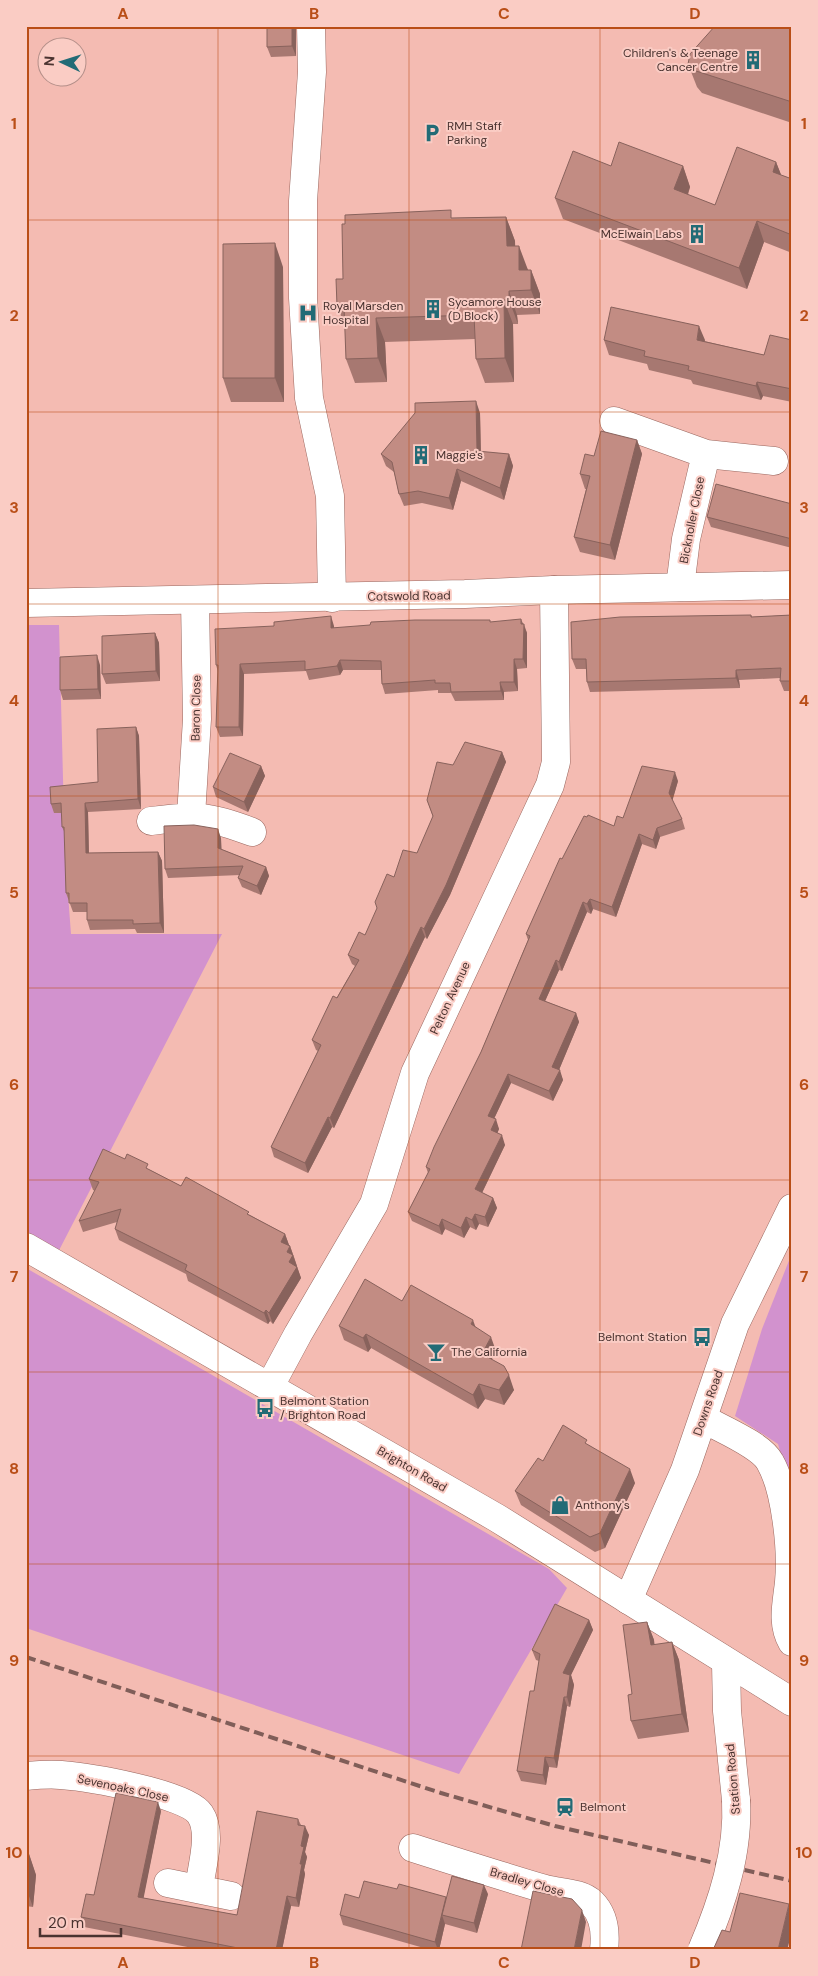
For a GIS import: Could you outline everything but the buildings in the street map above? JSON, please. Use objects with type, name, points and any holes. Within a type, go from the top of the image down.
[{"type":"street","points":[[311,26],[312,72],[303,200],[303,298],[309,398],[330,496],[332,598]]},
{"type":"street","points":[[614,421],[706,454],[774,462]]},
{"type":"street","name":"Bicknoller Close","points":[[680,587],[686,539],[706,454]]},
{"type":"street","name":"Cotswold Road","points":[[26,603],[332,598],[554,590],[792,585]]},
{"type":"street","name":"Pelton Avenue","points":[[270,1386],[374,1204],[415,1073],[550,785],[556,762],[554,590]]},
{"type":"street","name":"Baron Close","points":[[191,816],[198,719],[195,600]]},
{"type":"street","points":[[151,821],[191,816],[210,817],[252,832]]},
{"type":"street","name":"Downs Road","points":[[628,1600],[685,1470],[704,1419],[734,1324],[792,1208]]},
{"type":"street","name":"Brighton Road","points":[[26,1247],[497,1518],[726,1663],[792,1702]]},
{"type":"street","points":[[704,1419],[759,1451],[770,1462],[780,1489],[785,1515],[791,1566],[786,1628],[792,1642]]},
{"type":"street","name":"Station Road","points":[[702,1950],[732,1863],[736,1800],[727,1711],[726,1663]]},
{"type":"street","name":"Sevenoaks Close","points":[[26,1776],[59,1774],[111,1782],[170,1796],[188,1805],[200,1813],[206,1832],[199,1889]]},
{"type":"street","name":"Bradley Close","points":[[413,1848],[548,1890],[582,1897],[591,1902],[603,1920],[606,1934],[604,1950]]},
{"type":"street","points":[[168,1883],[231,1896]]},
{"type":"shaded area","points":[[26,625],[59,625],[65,855],[71,934],[222,934],[53,1262],[26,1247]]},
{"type":"shaded area","points":[[792,1253],[792,1493],[778,1444],[735,1416],[762,1329]]},
{"type":"shaded area","points":[[26,1268],[549,1569],[567,1588],[459,1774],[26,1628]]},
{"type":"railway","points":[[26,1657],[441,1793],[555,1826],[792,1881]]},
{"type":"place","name":"Children's & Teenage Cancer Centre","points":[[753,60]]},
{"type":"place","name":"RMH Staff Parking","points":[[432,133]]},
{"type":"place","name":"McElwain Labs","points":[[697,234]]},
{"type":"place","name":"Sycamore House (D Block)","points":[[433,309]]},
{"type":"place","name":"Royal Marsden Hospital","points":[[308,313]]},
{"type":"place","name":"Maggie's","points":[[421,455]]},
{"type":"place","name":"Belmont Station","points":[[702,1337]]},
{"type":"place","name":"The California","points":[[436,1352]]},
{"type":"place","name":"Belmont Station / Brighton Road","points":[[265,1408]]},
{"type":"place","name":"Anthony's","points":[[560,1505]]},
{"type":"place","name":"Belmont","points":[[565,1807]]}]
